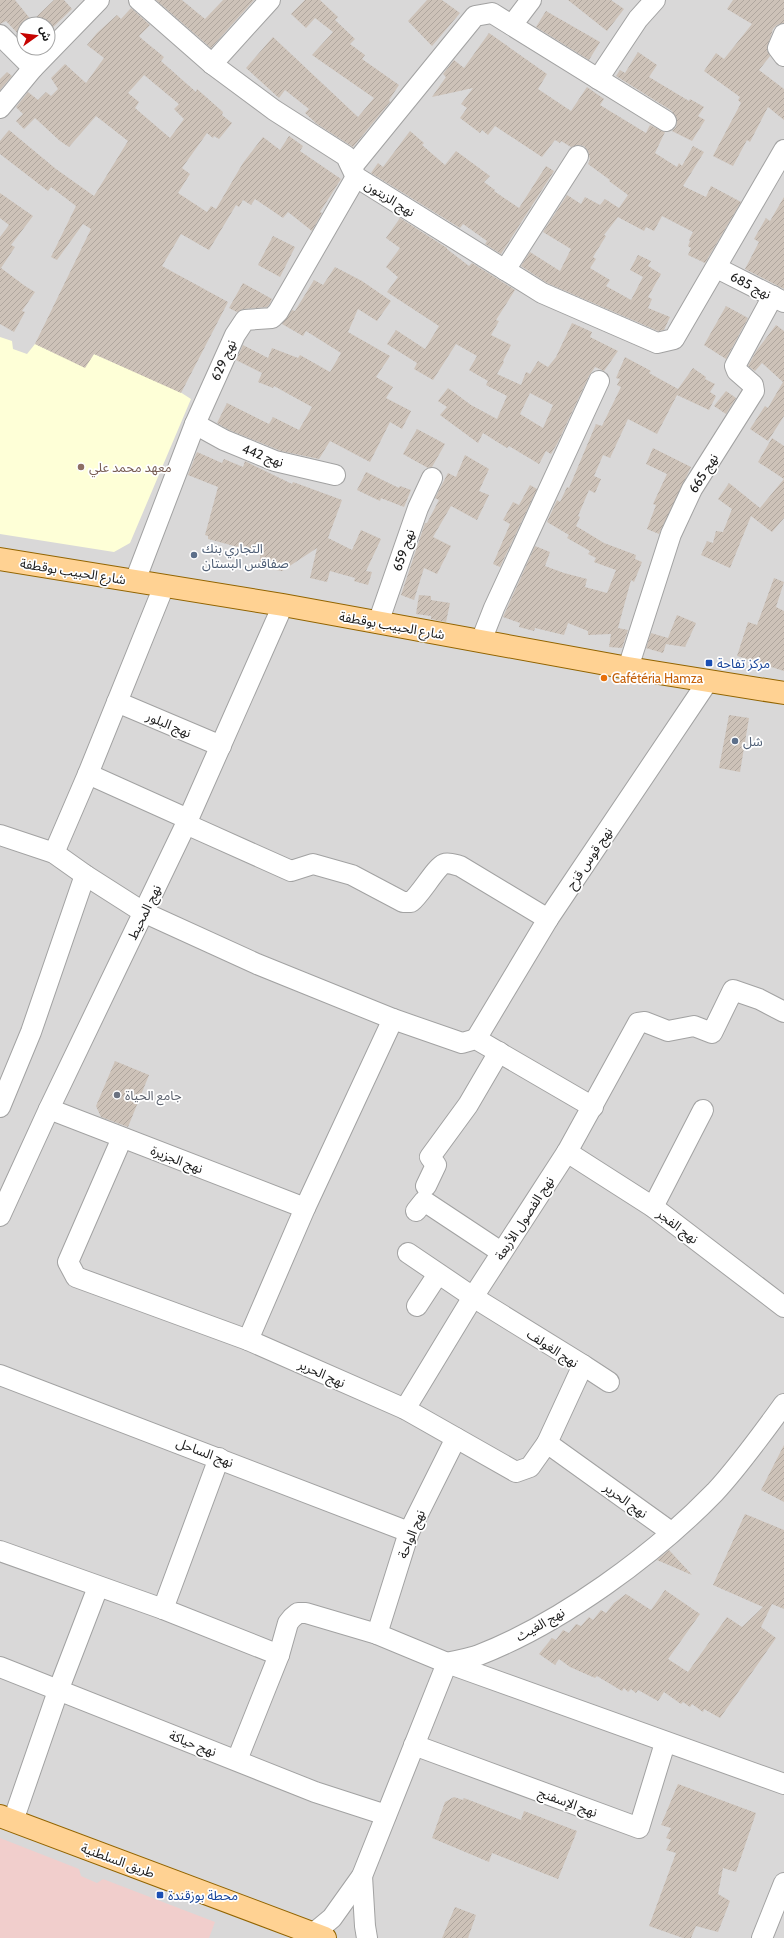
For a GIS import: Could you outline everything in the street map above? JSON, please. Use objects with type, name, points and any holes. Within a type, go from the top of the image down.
[{"type":"main road","name":"شارع الحبيب بوقطفة","points":[[0,559],[283,605],[628,668],[784,693]]},
{"type":"main road","name":"طريق السلطنية","points":[[6,1819],[319,1936]]},
{"type":"street","points":[[0,108],[33,68],[99,0]]},
{"type":"street","name":"نهج الزيتون","points":[[139,0],[212,64],[274,110],[346,156],[354,172],[542,293],[657,343],[674,339],[717,268]]},
{"type":"street","points":[[212,64],[270,0]]},
{"type":"street","points":[[512,25],[530,0]]},
{"type":"street","points":[[598,79],[638,19],[655,0]]},
{"type":"street","points":[[354,172],[475,16],[492,13],[666,121]]},
{"type":"street","points":[[784,34],[778,48],[784,56]]},
{"type":"street","points":[[0,35],[33,68]]},
{"type":"street","points":[[717,268],[784,150]]},
{"type":"street","points":[[505,270],[578,156]]},
{"type":"street","name":"نهج 629","points":[[135,581],[195,424],[235,335],[244,320],[272,318],[278,312],[354,172]]},
{"type":"street","name":"نهج 685","points":[[717,268],[778,299]]},
{"type":"street","name":"نهج 665","points":[[628,668],[674,527],[692,489],[754,391],[753,385],[737,371],[735,366],[778,299]]},
{"type":"street","points":[[481,641],[497,601],[599,381]]},
{"type":"street","name":"نهج 442","points":[[195,424],[224,440],[275,460],[335,475]]},
{"type":"street","name":"نهج 659","points":[[378,623],[418,508],[432,478]]},
{"type":"street","points":[[54,853],[88,774],[164,586]]},
{"type":"street","name":"نهج المحيط","points":[[0,1216],[49,1109],[187,821],[283,605]]},
{"type":"street","name":"نهج قوس قزح","points":[[476,1039],[548,919],[708,681]]},
{"type":"street","name":"نهج البلور","points":[[117,702],[221,746]]},
{"type":"street","points":[[88,774],[291,871],[313,864],[352,875],[403,902],[411,902],[418,896],[439,868],[444,864],[450,863],[460,866],[548,919]]},
{"type":"street","points":[[0,835],[54,853],[85,875],[143,912],[257,964],[393,1019],[462,1043],[476,1039],[593,1108]]},
{"type":"street","points":[[0,1107],[31,1032],[85,875]]},
{"type":"street","name":"نهج الفصول الأربعة","points":[[405,1409],[501,1252],[567,1152],[593,1108],[638,1023],[645,1022],[668,1031],[694,1026],[712,1033],[733,990],[759,999],[784,1012]]},
{"type":"street","points":[[248,1340],[305,1208],[393,1019]]},
{"type":"street","points":[[426,1186],[436,1165],[430,1157],[468,1105],[499,1052]]},
{"type":"street","name":"نهج الجزيرة","points":[[49,1109],[305,1208]]},
{"type":"street","points":[[654,1208],[703,1110]]},
{"type":"street","name":"نهج الحرير","points":[[122,1138],[68,1262],[76,1277],[248,1340],[405,1409],[516,1472],[530,1467],[548,1443],[672,1532]]},
{"type":"street","name":"نهج الفجر","points":[[567,1152],[654,1208],[784,1307]]},
{"type":"street","points":[[416,1211],[424,1201],[501,1252]]},
{"type":"street","name":"نهج الغولف","points":[[408,1253],[473,1297],[582,1365],[548,1443]]},
{"type":"street","points":[[417,1306],[438,1274]]},
{"type":"street","points":[[582,1365],[609,1382]]},
{"type":"street","name":"نهج الساحل","points":[[0,1375],[409,1532]]},
{"type":"street","name":"نهج الغيث","points":[[447,1663],[478,1655],[534,1629],[618,1575],[672,1532],[715,1492],[739,1465],[784,1404]]},
{"type":"street","name":"نهج الواحة","points":[[377,1634],[409,1532],[456,1438]]},
{"type":"street","points":[[163,1609],[219,1458]]},
{"type":"street","points":[[0,1551],[163,1609],[279,1655]]},
{"type":"street","points":[[6,1819],[98,1587]]},
{"type":"street","points":[[237,1760],[279,1655],[288,1623],[298,1613],[306,1613],[377,1634],[447,1663],[784,1784]]},
{"type":"street","points":[[319,1936],[362,1876],[447,1663]]},
{"type":"street","name":"نهج حياكة","points":[[0,1667],[315,1792],[386,1815]]},
{"type":"street","name":"نهج الإسفنج","points":[[414,1745],[639,1828],[665,1742]]},
{"type":"street","points":[[362,1876],[367,1938]]},
{"type":"street","points":[[762,1938],[784,1883]]},
{"type":"shaded area","points":[[0,0],[784,0],[784,1938],[0,1938]]},
{"type":"shaded area","name":"معهد محمد علي","points":[[0,337],[12,341],[13,349],[27,354],[35,344],[85,367],[94,354],[177,390],[191,399],[130,543],[114,552],[0,534]]},
{"type":"shaded area","points":[[0,1838],[79,1869],[81,1876],[97,1883],[103,1879],[215,1922],[209,1938],[0,1938]]},
{"type":"building","points":[[0,0],[15,0],[28,16],[16,16],[16,32],[6,21],[0,24]]},
{"type":"building","points":[[54,0],[64,0],[72,9],[56,24],[56,16],[37,16]]},
{"type":"building","points":[[156,0],[182,0],[205,19],[223,0],[254,0],[211,48]]},
{"type":"building","points":[[305,0],[320,0],[338,17],[335,20],[355,39],[350,44],[365,55],[362,59],[399,85],[389,100],[390,102],[353,147],[317,124],[305,113],[309,109],[285,90],[279,98],[246,68],[273,37],[358,117],[374,98],[312,55],[333,32],[315,18],[306,28],[291,14]]},
{"type":"building","points":[[427,0],[442,0],[460,13],[432,46],[408,21]]},
{"type":"building","points":[[568,0],[611,0],[624,9],[607,31]]},
{"type":"building","points":[[733,0],[784,0],[784,23],[777,25],[773,29],[767,49],[770,56],[759,70],[784,89],[784,120],[768,107],[750,142],[747,140],[733,166],[713,156],[741,103],[738,100],[740,97],[704,71],[716,53],[724,59],[752,24],[727,9]]},
{"type":"building","points":[[131,8],[150,25],[139,36],[164,57],[161,61],[196,92],[197,89],[223,112],[222,115],[232,123],[219,139],[214,136],[213,138],[207,133],[182,168],[190,174],[178,193],[207,212],[211,206],[216,209],[243,163],[263,137],[280,150],[289,136],[303,146],[300,151],[341,179],[320,212],[322,213],[312,231],[288,212],[283,218],[255,199],[251,205],[243,200],[239,207],[236,205],[209,250],[181,234],[162,266],[228,302],[181,393],[94,354],[85,368],[35,344],[91,229],[83,224],[57,260],[51,257],[76,206],[51,187],[48,191],[0,154],[0,141],[9,130],[56,169],[94,196],[128,141],[96,116],[69,147],[60,141],[35,118],[24,129],[16,121],[23,114],[16,107],[28,92],[38,100],[46,92],[51,96],[58,89],[51,78],[65,64],[86,83],[104,58],[87,45],[97,33],[117,15],[121,19]],"holes":[[[144,75],[179,104],[174,109],[184,119],[170,138],[135,108],[139,102],[128,93]]]},
{"type":"building","points":[[546,11],[600,42],[589,60],[536,27]]},
{"type":"building","points":[[489,33],[547,74],[538,89],[571,111],[587,87],[604,99],[600,105],[646,133],[650,125],[665,132],[655,153],[677,167],[679,163],[682,166],[693,146],[704,152],[683,186],[706,197],[711,186],[741,202],[705,263],[688,255],[691,248],[688,246],[689,240],[693,232],[662,216],[654,231],[646,227],[644,231],[618,217],[604,235],[606,236],[593,257],[596,259],[590,268],[610,280],[606,286],[631,300],[643,277],[630,270],[638,255],[651,261],[648,266],[661,274],[648,297],[652,299],[648,308],[670,317],[664,330],[658,331],[547,283],[521,266],[530,252],[560,271],[571,249],[543,232],[567,195],[581,204],[585,197],[600,205],[605,199],[619,208],[628,195],[588,164],[590,159],[588,151],[584,146],[578,145],[571,147],[561,141],[560,143],[555,140],[542,157],[495,126],[488,135],[482,130],[480,133],[460,118],[467,108],[461,104],[473,88],[432,97],[446,77],[443,74],[454,60],[464,68]]},
{"type":"building","points":[[638,52],[657,65],[649,77],[689,101],[690,99],[704,107],[698,116],[705,120],[692,141],[672,131],[676,127],[677,121],[672,111],[616,76],[620,70],[625,73]]},
{"type":"building","points":[[7,72],[12,76],[0,90],[0,79]]},
{"type":"building","points":[[410,131],[424,143],[422,145],[445,165],[456,151],[490,176],[484,182],[495,190],[494,191],[519,208],[546,166],[554,171],[501,254],[485,244],[487,241],[463,224],[460,228],[371,173],[378,163],[383,167]]},
{"type":"building","points":[[0,193],[33,216],[11,245],[15,247],[1,268],[35,292],[22,311],[25,312],[14,332],[0,324],[0,237],[9,225],[0,218]]},
{"type":"building","points":[[784,197],[784,289],[745,269],[759,242],[754,239],[766,218],[770,221]]},
{"type":"building","points":[[400,218],[447,248],[469,266],[472,263],[515,290],[496,320],[499,321],[491,335],[511,345],[497,374],[521,385],[526,372],[530,374],[538,361],[548,367],[556,357],[572,323],[592,332],[590,337],[618,351],[604,371],[595,367],[589,376],[557,444],[551,454],[546,451],[539,464],[509,446],[507,448],[483,433],[478,443],[440,415],[447,407],[438,401],[448,388],[471,405],[497,419],[507,396],[486,385],[488,381],[469,370],[477,356],[456,344],[433,380],[414,369],[417,363],[387,344],[396,330],[425,349],[439,326],[387,292],[398,277],[386,267],[400,248],[386,238]],"holes":[[[530,393],[553,405],[543,428],[520,414]]]},
{"type":"building","points":[[273,236],[295,247],[280,277],[258,265]]},
{"type":"building","points":[[335,267],[362,281],[391,301],[377,321],[358,309],[348,332],[390,356],[376,377],[393,387],[386,398],[411,411],[402,429],[390,422],[370,462],[330,441],[319,459],[281,451],[229,430],[217,423],[227,403],[269,424],[273,417],[299,430],[312,407],[274,386],[273,388],[258,382],[262,373],[236,360],[243,345],[268,358],[272,348],[298,358],[300,355],[330,372],[341,353],[306,331],[303,336],[282,324],[292,310],[295,311],[314,280],[323,285]]},
{"type":"building","points":[[243,283],[272,299],[269,305],[267,307],[244,309],[237,312],[229,308]]},
{"type":"building","points":[[726,306],[748,318],[726,359],[704,345]]},
{"type":"building","points":[[776,325],[784,331],[784,416],[768,441],[750,429],[765,406],[768,408],[783,382],[762,363],[755,371],[748,366],[757,350]]},
{"type":"building","points":[[625,357],[651,371],[649,373],[678,389],[693,368],[706,377],[705,379],[715,384],[710,392],[716,396],[709,410],[677,395],[657,434],[628,419],[610,458],[603,455],[594,476],[601,479],[595,493],[589,490],[578,516],[580,517],[576,526],[604,543],[636,555],[635,559],[642,562],[634,582],[631,580],[618,628],[628,630],[622,648],[609,647],[611,634],[588,635],[588,631],[568,623],[564,635],[535,628],[534,631],[519,627],[520,623],[503,617],[535,546],[550,552],[545,566],[587,579],[585,587],[607,593],[616,570],[594,562],[596,558],[588,554],[590,551],[567,538],[569,535],[547,522],[557,500],[560,502],[567,487],[569,488],[596,424],[602,426],[621,387],[617,385],[620,379],[616,378]]},
{"type":"building","points":[[726,391],[736,398],[726,414],[714,406]]},
{"type":"building","points":[[417,429],[445,444],[432,467],[428,468],[403,454]]},
{"type":"building","points":[[772,438],[784,446],[784,479],[758,462]]},
{"type":"building","points":[[653,448],[691,467],[659,534],[647,529],[656,505],[653,504],[667,474],[646,464]]},
{"type":"building","points":[[197,452],[222,463],[224,459],[243,467],[245,461],[292,484],[293,482],[342,500],[328,538],[352,550],[361,530],[381,539],[366,571],[372,572],[368,585],[354,581],[355,578],[330,571],[327,582],[310,578],[317,548],[282,571],[258,567],[261,553],[208,539],[208,536],[205,535],[218,487],[188,475]]},
{"type":"building","points":[[465,455],[489,469],[479,491],[489,495],[477,520],[451,506],[433,537],[451,546],[437,574],[424,568],[414,600],[401,595],[425,523],[427,523],[439,500],[435,498],[448,473],[456,477]]},
{"type":"building","points":[[366,472],[399,488],[400,486],[411,490],[404,507],[381,498],[380,501],[357,490]]},
{"type":"building","points":[[784,479],[784,518],[772,532],[751,516],[730,568],[701,555],[707,541],[713,543],[716,531],[723,532],[732,509],[718,499],[729,483],[760,508]]},
{"type":"building","points":[[530,485],[537,489],[500,567],[493,564],[510,524],[503,520],[513,502],[519,505]]},
{"type":"building","points":[[774,578],[784,582],[776,607],[784,611],[784,671],[737,656],[748,622],[757,625]]},
{"type":"building","points":[[419,595],[431,596],[431,600],[450,603],[446,622],[431,619],[431,616],[416,614]]},
{"type":"building","points":[[677,615],[696,623],[685,647],[666,644],[663,653],[646,648],[651,633],[668,638]]},
{"type":"building","points":[[729,715],[749,718],[740,772],[719,768]]},
{"type":"building","points":[[115,1061],[149,1075],[128,1127],[101,1117],[96,1106]]},
{"type":"building","points":[[784,1445],[784,1502],[761,1490]]},
{"type":"building","points":[[745,1514],[784,1530],[784,1609],[772,1604],[761,1627],[776,1638],[720,1718],[704,1709],[703,1712],[692,1704],[690,1707],[683,1702],[681,1704],[664,1692],[658,1701],[638,1690],[636,1693],[631,1689],[628,1692],[624,1688],[622,1691],[597,1676],[595,1678],[570,1667],[559,1659],[555,1665],[539,1654],[552,1638],[556,1640],[563,1630],[569,1633],[576,1624],[581,1626],[589,1617],[593,1620],[601,1610],[606,1613],[614,1603],[626,1594],[651,1610],[665,1590],[700,1614],[668,1659],[688,1672],[727,1617],[742,1627],[763,1607],[713,1585]]},
{"type":"building","points":[[669,1550],[692,1575],[657,1560]]},
{"type":"building","points":[[678,1784],[756,1813],[736,1872],[723,1868],[718,1894],[730,1901],[718,1932],[696,1926],[691,1938],[683,1938],[649,1926],[676,1853],[666,1850],[671,1840],[666,1838],[671,1828],[661,1825]]},
{"type":"building","points":[[454,1797],[463,1800],[464,1798],[521,1820],[524,1811],[577,1831],[558,1879],[492,1853],[489,1862],[432,1838],[445,1802]]},
{"type":"building","points":[[455,1907],[476,1915],[468,1938],[442,1938]]},
{"type":"place","name":"معهد محمد علي","points":[[81,467]]},
{"type":"place","name":"التجاري بنك صفاقس البستان","points":[[194,555]]},
{"type":"place","name":"مركز تفاحة","points":[[709,663]]},
{"type":"place","name":"Cafétéria Hamza","points":[[604,678]]},
{"type":"place","name":"شل","points":[[735,741]]},
{"type":"place","name":"جامع الحياة","points":[[117,1095]]},
{"type":"place","name":"محطة بوزقندة","points":[[160,1895]]}]
